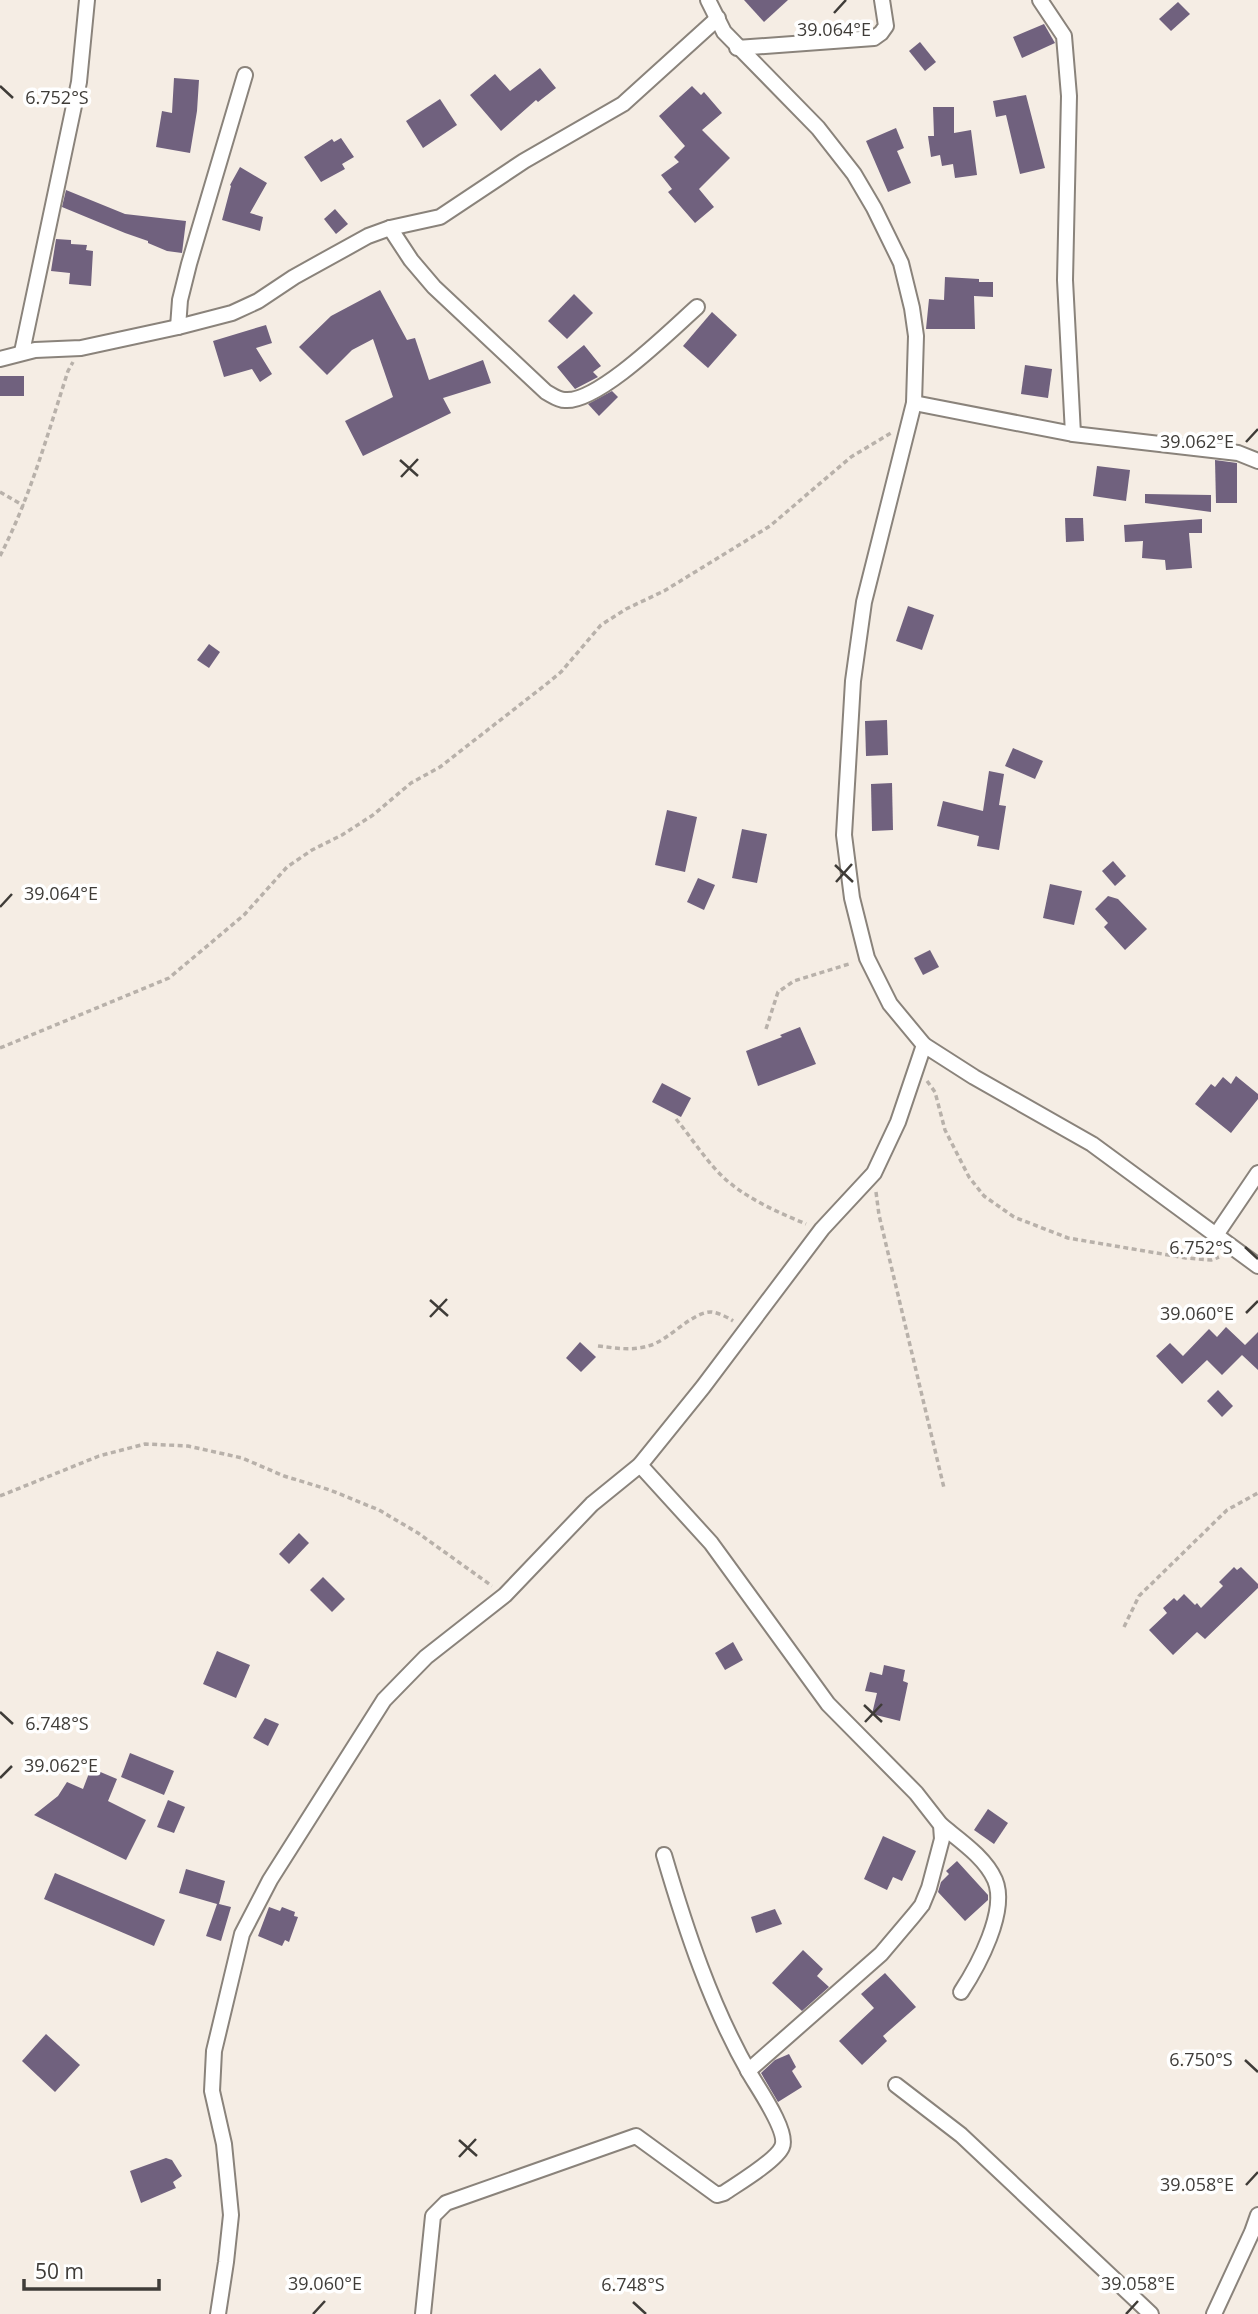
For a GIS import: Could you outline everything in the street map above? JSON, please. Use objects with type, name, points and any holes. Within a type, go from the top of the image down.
[{"type":"street","points":[[22,352],[79,82],[87,0]]},
{"type":"street","points":[[708,0],[724,32],[737,48],[818,128],[854,174],[901,263],[912,308],[916,336],[914,403],[867,590],[853,681],[844,835],[852,898],[867,958],[890,1004],[924,1045],[974,1077],[1092,1144],[1258,1265]]},
{"type":"street","points":[[737,48],[874,38],[886,26],[883,0]]},
{"type":"street","points":[[1040,0],[1064,36],[1068,66],[1065,279],[1073,434]]},
{"type":"street","points":[[0,359],[49,348],[81,348],[232,313],[257,301],[341,250],[390,228],[440,217],[524,161],[603,117],[648,84],[718,18]]},
{"type":"street","points":[[178,327],[180,300],[189,264],[245,75]]},
{"type":"street","points":[[390,228],[411,260],[435,286],[545,392],[562,401],[594,393],[644,354],[696,307]]},
{"type":"street","points":[[914,403],[1073,434],[1238,453],[1258,461]]},
{"type":"street","points":[[218,2314],[231,2215],[224,2144],[213,2099],[214,2051],[242,1934],[270,1880],[384,1700],[426,1657],[505,1595],[592,1504],[640,1465],[703,1387],[821,1229],[874,1173],[898,1122],[924,1045]]},
{"type":"street","points":[[1216,1235],[1258,1173]]},
{"type":"street","points":[[640,1465],[712,1543],[828,1704],[916,1793],[941,1825],[984,1864],[995,1880],[997,1904],[989,1940],[976,1969],[961,1992]]},
{"type":"street","points":[[748,2071],[881,1954],[922,1905],[942,1839],[941,1825]]},
{"type":"street","points":[[423,2314],[433,2216],[446,2203],[636,2136],[717,2195],[759,2169],[781,2149],[783,2144],[773,2113],[748,2071],[689,1940],[664,1855]]},
{"type":"street","points":[[896,2085],[961,2135],[1151,2314]]},
{"type":"street","points":[[1213,2314],[1255,2233],[1258,2215]]},
{"type":"path","points":[[0,556],[24,506],[68,371],[81,348]]},
{"type":"path","points":[[0,1048],[169,978],[244,915],[288,867],[373,815],[411,783],[440,767],[470,745],[561,672],[601,625],[626,609],[664,591],[770,526],[851,457],[911,421]]},
{"type":"path","points":[[0,492],[24,506]]},
{"type":"path","points":[[766,1029],[778,992],[794,981],[867,958]]},
{"type":"path","points":[[916,1065],[935,1092],[946,1130],[969,1177],[984,1196],[1014,1217],[1068,1238],[1186,1258],[1211,1260],[1235,1249]]},
{"type":"path","points":[[676,1119],[731,1184],[793,1219],[821,1229]]},
{"type":"path","points":[[874,1173],[879,1215],[944,1488]]},
{"type":"path","points":[[598,1346],[625,1349],[649,1346],[709,1312],[722,1315],[747,1328]]},
{"type":"path","points":[[0,1496],[99,1456],[145,1444],[188,1446],[242,1458],[379,1510],[418,1533],[505,1595]]},
{"type":"path","points":[[1124,1626],[1139,1596],[1227,1510],[1258,1493]]},
{"type":"building","points":[[744,0],[788,0],[764,22]]},
{"type":"building","points":[[1178,2],[1190,14],[1171,31],[1159,19]]},
{"type":"building","points":[[1044,24],[1055,43],[1022,58],[1013,37]]},
{"type":"building","points":[[920,42],[936,62],[925,71],[909,51]]},
{"type":"building","points":[[540,68],[556,88],[538,102],[536,100],[501,131],[470,95],[495,74],[510,91]]},
{"type":"building","points":[[174,78],[199,80],[190,153],[156,147],[162,111],[172,113]]},
{"type":"building","points":[[692,86],[701,95],[704,92],[722,113],[702,130],[730,158],[699,189],[714,207],[695,223],[668,192],[672,189],[661,175],[679,162],[674,157],[685,146],[659,116]]},
{"type":"building","points":[[1026,95],[1045,168],[1020,174],[1006,115],[996,117],[993,101]]},
{"type":"building","points":[[440,99],[457,125],[423,148],[406,121]]},
{"type":"building","points":[[933,107],[954,107],[954,133],[971,130],[977,175],[955,178],[953,164],[942,166],[940,155],[931,157],[928,136],[934,136]]},
{"type":"building","points":[[896,128],[904,148],[897,151],[911,183],[888,192],[866,141]]},
{"type":"building","points":[[341,138],[354,157],[342,164],[345,169],[321,182],[304,157],[332,139],[334,142]]},
{"type":"building","points":[[240,167],[267,183],[250,213],[263,217],[260,231],[222,220],[230,185]]},
{"type":"building","points":[[66,190],[125,214],[186,221],[182,253],[167,251],[62,207]]},
{"type":"building","points":[[335,209],[348,224],[336,234],[324,219]]},
{"type":"building","points":[[56,239],[87,245],[86,250],[93,251],[91,286],[69,284],[70,273],[51,271]]},
{"type":"building","points":[[945,277],[993,282],[993,297],[974,296],[975,329],[926,329],[929,299],[944,300]]},
{"type":"building","points":[[380,290],[407,340],[415,338],[429,380],[483,360],[491,383],[443,398],[451,413],[363,456],[345,421],[393,397],[373,339],[352,350],[327,375],[299,347],[331,316]]},
{"type":"building","points":[[574,294],[593,313],[567,339],[548,321]]},
{"type":"building","points":[[712,312],[737,335],[708,368],[683,346]]},
{"type":"building","points":[[266,325],[272,343],[256,348],[272,374],[260,382],[252,369],[224,377],[213,341]]},
{"type":"building","points":[[584,345],[601,366],[593,372],[598,377],[575,389],[557,367]]},
{"type":"building","points":[[1025,365],[1052,369],[1048,398],[1021,394]]},
{"type":"building","points":[[0,376],[24,376],[24,396],[0,396]]},
{"type":"building","points":[[612,391],[618,397],[599,416],[588,404]]},
{"type":"building","points":[[1215,460],[1237,463],[1237,503],[1216,503]]},
{"type":"building","points":[[1097,466],[1130,470],[1126,501],[1093,496]]},
{"type":"building","points":[[1145,494],[1211,495],[1211,512],[1145,503]]},
{"type":"building","points":[[1065,518],[1083,518],[1084,541],[1066,542]]},
{"type":"building","points":[[1202,519],[1202,533],[1189,533],[1192,568],[1166,570],[1165,560],[1142,558],[1143,541],[1125,542],[1124,525]]},
{"type":"building","points":[[908,606],[934,615],[922,650],[896,641]]},
{"type":"building","points":[[209,644],[220,652],[209,668],[197,660]]},
{"type":"building","points":[[887,720],[888,755],[866,756],[865,721]]},
{"type":"building","points":[[1013,748],[1043,761],[1035,779],[1005,766]]},
{"type":"building","points":[[989,771],[1004,774],[999,805],[1006,806],[999,850],[977,846],[979,836],[937,826],[943,801],[983,811]]},
{"type":"building","points":[[892,783],[893,830],[872,831],[871,784]]},
{"type":"building","points":[[667,810],[697,817],[685,872],[655,865]]},
{"type":"building","points":[[742,829],[767,834],[757,883],[732,878]]},
{"type":"building","points":[[1113,861],[1126,876],[1115,886],[1102,871]]},
{"type":"building","points":[[698,878],[715,885],[704,910],[687,902]]},
{"type":"building","points":[[1050,884],[1082,891],[1074,925],[1043,918]]},
{"type":"building","points":[[1108,896],[1118,899],[1147,929],[1125,950],[1104,927],[1108,923],[1095,909]]},
{"type":"building","points":[[930,950],[939,967],[923,975],[914,958]]},
{"type":"building","points":[[800,1027],[816,1064],[758,1086],[746,1051]]},
{"type":"building","points":[[1236,1076],[1258,1094],[1258,1099],[1231,1133],[1195,1104],[1211,1084],[1215,1087],[1223,1077],[1231,1084]]},
{"type":"building","points":[[662,1083],[691,1098],[681,1117],[652,1102]]},
{"type":"building","points":[[1226,1327],[1245,1345],[1258,1332],[1258,1370],[1242,1355],[1222,1375],[1207,1360],[1182,1384],[1156,1356],[1170,1343],[1183,1356],[1209,1329],[1217,1337]]},
{"type":"building","points":[[580,1342],[596,1357],[581,1372],[566,1358]]},
{"type":"building","points":[[1218,1390],[1233,1406],[1222,1417],[1207,1401]]},
{"type":"building","points":[[299,1533],[309,1543],[289,1564],[279,1554]]},
{"type":"building","points":[[1234,1567],[1237,1570],[1241,1567],[1258,1584],[1258,1588],[1205,1639],[1197,1632],[1173,1655],[1149,1630],[1167,1613],[1163,1608],[1174,1598],[1177,1601],[1184,1594],[1201,1608],[1223,1586],[1219,1582]]},
{"type":"building","points":[[323,1577],[345,1599],[332,1612],[310,1590]]},
{"type":"building","points":[[733,1642],[743,1660],[725,1670],[715,1653]]},
{"type":"building","points":[[217,1651],[250,1665],[236,1698],[203,1684]]},
{"type":"building","points":[[884,1665],[905,1670],[903,1681],[908,1683],[900,1721],[872,1714],[877,1693],[865,1691],[870,1672],[882,1675]]},
{"type":"building","points":[[265,1718],[279,1724],[268,1746],[253,1738]]},
{"type":"building","points":[[130,1753],[174,1771],[164,1795],[121,1777]]},
{"type":"building","points":[[91,1768],[117,1779],[108,1801],[146,1820],[126,1860],[34,1815],[58,1796],[67,1782],[83,1789]]},
{"type":"building","points":[[168,1800],[185,1807],[174,1833],[157,1827]]},
{"type":"building","points":[[988,1809],[1008,1823],[994,1844],[974,1830]]},
{"type":"building","points":[[883,1836],[916,1851],[902,1881],[893,1877],[887,1890],[864,1879]]},
{"type":"building","points":[[957,1861],[988,1895],[988,1900],[965,1921],[938,1892],[941,1882],[949,1874],[946,1871]]},
{"type":"building","points":[[186,1869],[225,1881],[219,1904],[231,1907],[221,1941],[206,1936],[217,1904],[179,1893]]},
{"type":"building","points":[[55,1873],[165,1920],[154,1946],[44,1899]]},
{"type":"building","points":[[269,1907],[280,1911],[282,1907],[295,1912],[294,1916],[298,1917],[289,1942],[285,1940],[282,1946],[258,1936]]},
{"type":"building","points":[[775,1909],[782,1924],[756,1933],[751,1917]]},
{"type":"building","points":[[803,1950],[823,1969],[817,1976],[829,1987],[802,2011],[772,1983]]},
{"type":"building","points":[[885,1973],[916,2007],[883,2036],[887,2041],[862,2065],[839,2041],[874,2008],[861,1994]]},
{"type":"building","points":[[46,2034],[80,2065],[55,2092],[22,2061]]},
{"type":"building","points":[[789,2054],[796,2067],[792,2071],[802,2087],[778,2102],[761,2073],[775,2060]]},
{"type":"building","points":[[166,2158],[172,2160],[182,2176],[173,2182],[176,2188],[141,2203],[130,2171]]}]
